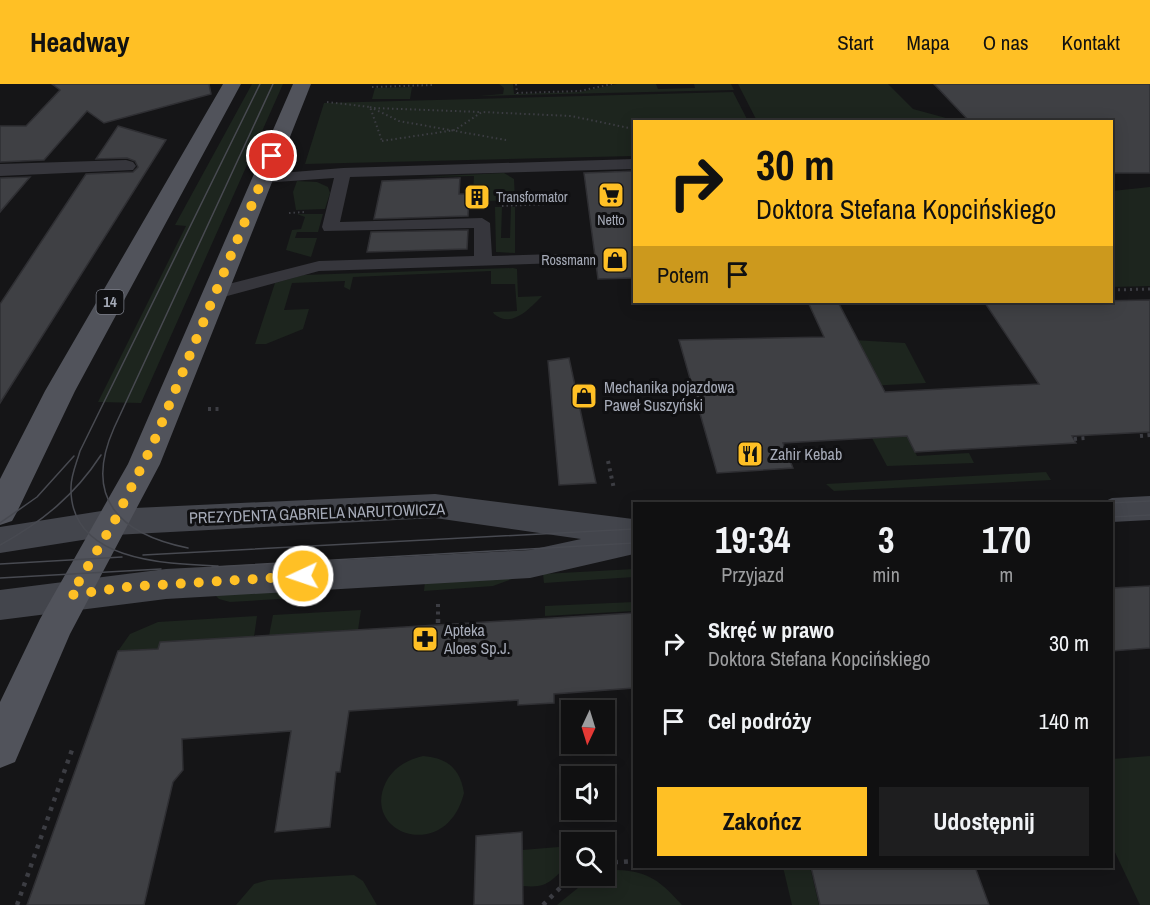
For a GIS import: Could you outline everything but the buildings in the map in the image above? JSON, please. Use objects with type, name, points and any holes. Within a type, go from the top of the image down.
[{"type":"main road","name":"14","points":[[0,512],[60,392],[232,84]]},
{"type":"main road","points":[[0,748],[35,668],[71,595],[114,522],[162,425],[302,84]]},
{"type":"street","points":[[0,170],[126,166]]},
{"type":"street","name":"PREZYDENTA GABRIELA NARUTOWICZA","points":[[0,540],[114,522],[435,506],[475,509],[571,526],[633,532]]},
{"type":"street","points":[[1113,510],[1150,507]]},
{"type":"street","points":[[0,605],[177,583],[530,564],[633,541]]},
{"type":"lane","points":[[262,178],[344,173],[633,164]]},
{"type":"lane","points":[[319,266],[344,173]]},
{"type":"lane","points":[[330,227],[482,224],[483,261]]},
{"type":"lane","points":[[216,293],[319,266],[554,259]]},
{"type":"path","points":[[516,84],[517,93],[580,91],[612,84]]},
{"type":"path","points":[[372,87],[433,85]]},
{"type":"path","points":[[323,101],[370,107],[571,116],[628,128]]},
{"type":"path","points":[[370,107],[399,121],[513,142]]},
{"type":"path","points":[[370,107],[381,141]]},
{"type":"path","points":[[381,141],[455,130],[485,112]]},
{"type":"path","points":[[381,141],[392,143]]},
{"type":"path","points":[[1113,290],[1150,289]]},
{"type":"path","points":[[208,410],[221,409]]},
{"type":"path","points":[[1140,436],[1150,435]]},
{"type":"path","points":[[1074,439],[1086,438]]},
{"type":"path","points":[[608,461],[614,489]]},
{"type":"path","points":[[438,597],[438,625]]},
{"type":"path","points":[[17,905],[74,747]]},
{"type":"path","points":[[615,862],[633,861]]},
{"type":"path","points":[[543,905],[562,886]]},
{"type":"shaded area","points":[[252,84],[283,84],[141,403],[98,402],[186,226],[175,225]]},
{"type":"shaded area","points":[[499,84],[513,84],[514,94],[580,92],[617,84],[656,84],[658,89],[695,88],[694,84],[731,84],[734,90],[479,96],[503,94],[504,88]]},
{"type":"shaded area","points":[[738,84],[888,84],[913,109],[953,120],[756,120]]},
{"type":"shaded area","points":[[412,87],[410,99],[372,99],[375,88]]},
{"type":"shaded area","points":[[733,92],[747,120],[633,120],[633,156],[305,164],[324,103]]},
{"type":"shaded area","points":[[504,173],[514,179],[515,200],[485,201],[485,193],[473,193],[474,176],[418,177]]},
{"type":"shaded area","points":[[297,181],[317,182],[328,187],[330,193],[325,209],[296,210],[293,192]]},
{"type":"shaded area","points":[[1150,187],[1150,286],[1113,287],[1113,191]]},
{"type":"shaded area","points":[[495,207],[502,207],[501,238],[510,238],[511,207],[515,207],[515,253],[496,252]]},
{"type":"shaded area","points":[[297,214],[323,214],[318,232],[297,232],[295,238],[317,238],[311,257],[286,250],[292,230],[301,229],[305,217]]},
{"type":"shaded area","points":[[517,269],[518,297],[542,296],[526,311],[514,318],[501,318],[493,312],[517,311],[515,284],[491,284],[491,271],[353,277],[350,290],[344,287],[345,281],[292,283],[284,310],[309,309],[303,329],[266,344],[255,344],[275,283],[303,275]]},
{"type":"shaded area","points":[[853,340],[905,343],[926,383],[848,387]]},
{"type":"shaded area","points":[[906,434],[917,456],[969,453],[974,463],[887,466],[872,438]]},
{"type":"shaded area","points":[[1046,472],[1051,480],[834,491],[826,484]]},
{"type":"shaded area","points":[[633,569],[633,577],[544,583],[543,574]]},
{"type":"shaded area","points":[[520,576],[493,586],[424,591],[425,581]]},
{"type":"shaded area","points":[[313,587],[311,597],[230,602],[219,599],[213,593]]},
{"type":"shaded area","points":[[633,602],[633,611],[545,616],[545,606]]},
{"type":"shaded area","points":[[361,610],[358,630],[269,636],[273,615]]},
{"type":"shaded area","points":[[257,616],[254,637],[160,642],[158,649],[118,651],[130,634],[158,622]]},
{"type":"shaded area","points":[[423,756],[439,759],[451,766],[459,777],[464,793],[454,815],[441,829],[425,834],[408,834],[395,827],[385,816],[381,800],[386,782],[393,772],[406,762]]},
{"type":"shaded area","points":[[1150,756],[1150,905],[1140,905],[1113,848],[1113,759]]},
{"type":"shaded area","points":[[561,847],[561,872],[545,884],[523,886],[522,850]]},
{"type":"shaded area","points":[[783,868],[810,868],[819,905],[792,905]]},
{"type":"shaded area","points":[[615,870],[646,875],[660,884],[682,905],[557,905],[580,886],[615,886]]},
{"type":"shaded area","points":[[354,875],[363,881],[377,905],[236,905],[254,884],[268,880]]},
{"type":"tram line","points":[[72,492],[71,482],[80,451],[260,84]]},
{"type":"tram line","points":[[188,548],[164,542],[143,533],[126,522],[113,509],[106,493],[103,474],[105,453],[114,428],[273,84]]},
{"type":"tram line","points":[[72,492],[101,455]]},
{"type":"tram line","points":[[0,523],[37,497],[74,456]]},
{"type":"tram line","points":[[0,545],[44,517],[72,492]]},
{"type":"tram line","points":[[72,492],[75,512],[86,530],[102,544],[147,560],[218,566]]},
{"type":"tram line","points":[[1113,503],[1150,501]]},
{"type":"tram line","points":[[1113,517],[1150,515]]},
{"type":"tram line","points":[[143,555],[633,529]]},
{"type":"tram line","points":[[212,567],[633,543]]},
{"type":"tram line","points":[[0,564],[122,557]]},
{"type":"tram line","points":[[0,578],[161,569]]},
{"type":"place","name":"Netto","points":[[611,195]]},
{"type":"place","name":"Transformator","points":[[477,197]]},
{"type":"place","name":"Rossmann","points":[[615,260]]},
{"type":"place","name":"Mechanika pojazdowa Paweł Suszyński","points":[[584,396]]},
{"type":"place","name":"Zahir Kebab","points":[[750,454]]},
{"type":"place","name":"Apteka Aloes Sp.J.","points":[[425,639]]},
{"type":"route","points":[[272,156],[162,425],[114,522],[71,595],[126,587],[187,582],[303,576]]}]
